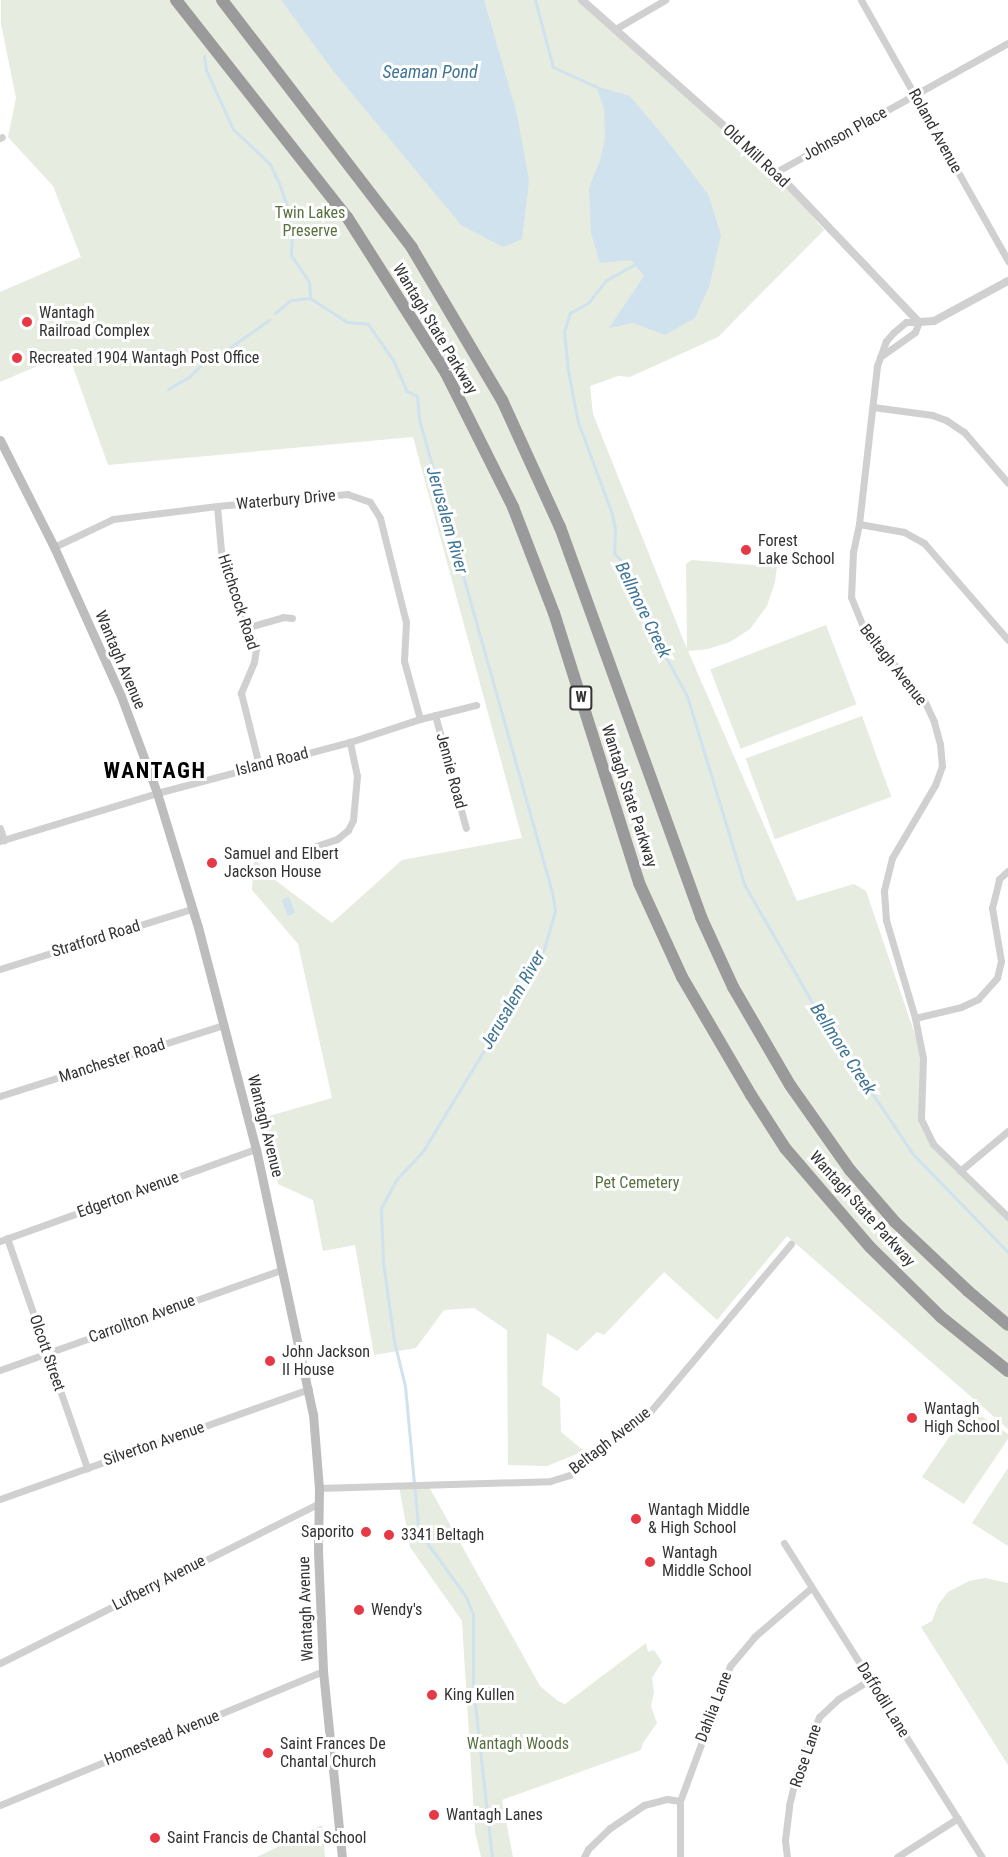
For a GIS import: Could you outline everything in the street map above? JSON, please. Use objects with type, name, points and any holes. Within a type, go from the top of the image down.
[{"type":"highway","name":"Wantagh State Parkway","points":[[176,0],[347,217],[446,373],[513,507],[554,613],[639,882],[682,977],[751,1095],[784,1148],[870,1247],[941,1317],[1008,1371]]},
{"type":"highway","name":"Wantagh State Parkway","points":[[222,0],[412,248],[502,400],[560,527],[701,917],[733,987],[790,1085],[850,1170],[895,1222],[968,1291],[1008,1325]]},
{"type":"main road","name":"Wantagh Avenue","points":[[0,440],[54,547],[121,696],[157,793],[192,909],[256,1149],[309,1389],[319,1488],[323,1671],[342,1857]]},
{"type":"street","name":"Old Mill Road","points":[[582,0],[617,28],[776,172],[919,322]]},
{"type":"street","points":[[617,28],[665,0]]},
{"type":"street","name":"Roland Avenue","points":[[861,0],[1008,261]]},
{"type":"street","name":"Johnson Place","points":[[776,172],[1008,43]]},
{"type":"street","points":[[880,357],[915,332],[919,322],[934,321],[1008,281]]},
{"type":"street","name":"Beltagh Avenue","points":[[919,322],[906,322],[886,341],[875,375],[859,524],[850,578],[853,605],[864,629],[922,698],[934,722],[940,744],[942,766],[936,785],[892,858],[884,891],[886,920],[915,1018],[923,1058],[921,1119],[933,1144],[1008,1218]]},
{"type":"street","points":[[873,407],[932,415],[946,420],[964,432],[1008,483]]},
{"type":"street","name":"Waterbury Drive","points":[[54,547],[113,519],[217,506],[347,494],[370,502],[380,518],[406,622],[404,661],[420,719]]},
{"type":"street","name":"Hitchcock Road","points":[[217,506],[221,551],[249,627],[256,656],[243,685],[241,702],[259,765]]},
{"type":"street","points":[[859,524],[904,532],[924,543],[1008,640]]},
{"type":"street","points":[[249,627],[283,617],[292,618]]},
{"type":"street","name":"Island Road","points":[[2,840],[157,793],[350,742],[420,719],[476,705]]},
{"type":"street","name":"Jennie Road","points":[[435,715],[466,828]]},
{"type":"street","points":[[316,846],[337,839],[348,830],[353,820],[357,776],[350,742]]},
{"type":"street","points":[[0,828],[2,840]]},
{"type":"street","points":[[915,1018],[961,1008],[978,999],[997,978],[1001,961],[992,908],[999,879],[1008,871]]},
{"type":"street","name":"Stratford Road","points":[[0,969],[192,909]]},
{"type":"street","name":"Manchester Road","points":[[0,1096],[224,1025]]},
{"type":"street","points":[[960,1171],[1008,1131]]},
{"type":"street","name":"Edgerton Avenue","points":[[3,1239],[256,1149]]},
{"type":"street","name":"Olcott Street","points":[[3,1239],[87,1468]]},
{"type":"street","name":"Beltagh Avenue","points":[[319,1488],[550,1480],[570,1475],[649,1413],[791,1244]]},
{"type":"street","name":"Carrollton Avenue","points":[[0,1370],[283,1269]]},
{"type":"street","name":"Silverton Avenue","points":[[0,1499],[309,1389]]},
{"type":"street","name":"Lufberry Avenue","points":[[0,1663],[318,1504]]},
{"type":"street","name":"Daffodil Lane","points":[[784,1543],[982,1857]]},
{"type":"street","name":"Dahlia Lane","points":[[680,1857],[680,1801],[730,1666],[754,1637],[811,1588]]},
{"type":"street","name":"Homestead Avenue","points":[[0,1805],[323,1671]]},
{"type":"street","name":"Rose Lane","points":[[787,1857],[785,1840],[789,1805],[797,1772],[819,1717],[838,1699],[870,1680]]},
{"type":"street","points":[[584,1857],[588,1849],[610,1828],[644,1805],[667,1799],[680,1801]]},
{"type":"street","points":[[897,1857],[958,1818]]},
{"type":"green space","name":"Twin Lakes Preserve","points":[[1,0],[581,0],[797,198],[824,230],[718,337],[630,377],[618,376],[590,386],[593,414],[687,649],[686,564],[692,560],[777,567],[767,606],[750,629],[730,642],[708,649],[688,651],[797,901],[854,884],[866,891],[923,1058],[921,1119],[933,1144],[1008,1217],[1008,1429],[787,1236],[717,1320],[664,1272],[604,1335],[597,1332],[577,1351],[547,1333],[542,1385],[560,1398],[561,1432],[584,1451],[547,1466],[508,1465],[507,1330],[474,1308],[444,1310],[416,1348],[374,1355],[355,1245],[323,1251],[313,1200],[278,1184],[262,1118],[332,1098],[298,944],[252,890],[254,858],[275,880],[332,923],[402,860],[522,838],[413,437],[108,465],[68,353],[0,382],[0,292],[81,257],[53,186],[8,137],[16,98],[1,24]]},
{"type":"green space","points":[[826,625],[856,704],[741,749],[710,669]]},
{"type":"green space","points":[[862,716],[891,797],[775,839],[745,758]]},
{"type":"green space","points":[[969,1408],[1008,1434],[1008,1439],[964,1504],[922,1477]]},
{"type":"green space","points":[[1008,1468],[1008,1546],[972,1523]]},
{"type":"green space","name":"Wantagh Woods","points":[[428,1485],[540,1686],[558,1701],[565,1704],[646,1643],[648,1652],[654,1650],[662,1662],[652,1678],[654,1692],[651,1706],[657,1723],[643,1743],[641,1750],[502,1800],[513,1857],[481,1857],[475,1832],[462,1621],[410,1547],[399,1486]]},
{"type":"green space","points":[[985,1578],[1008,1583],[1008,1765],[921,1627],[932,1621],[938,1605],[948,1592],[969,1581]]},
{"type":"green space","points":[[322,1825],[325,1857],[257,1857]]},
{"type":"water","name":"Seaman Pond","points":[[281,0],[484,0],[517,114],[529,181],[522,239],[503,247],[461,225],[334,72]]},
{"type":"water","points":[[596,86],[630,96],[708,194],[721,235],[710,284],[695,318],[665,335],[633,323],[609,328],[644,276],[631,260],[600,263],[591,233],[589,188],[600,160],[605,138],[604,109]]},
{"type":"water","points":[[289,897],[295,913],[288,916],[282,900]]},
{"type":"waterway","name":"Bellmore Creek","points":[[535,0],[553,67],[597,87]]},
{"type":"waterway","name":"Jerusalem River","points":[[204,56],[206,70],[233,129],[270,164],[279,183],[288,209],[292,234],[291,255],[309,282],[310,298],[347,322],[368,324],[393,360],[407,391],[417,396],[419,419],[552,891],[555,911],[544,949],[423,1151],[396,1180],[381,1208],[383,1262],[394,1341],[405,1386],[418,1525],[425,1540],[465,1595],[473,1614],[473,1686],[492,1857]]},
{"type":"waterway","name":"Bellmore Creek","points":[[637,263],[606,280],[588,303],[570,313],[564,331],[568,371],[578,422],[611,511],[615,528],[614,553],[626,566],[632,594],[687,696],[744,884],[816,1009],[912,1153],[1008,1252]]},
{"type":"waterway","points":[[275,313],[291,300],[310,298]]},
{"type":"waterway","points":[[168,389],[189,377],[207,359],[225,351],[269,320]]},
{"type":"place","name":"Wantagh Railroad Complex","points":[[27,322]]},
{"type":"place","name":"Recreated 1904 Wantagh Post Office","points":[[17,358]]},
{"type":"place","name":"Forest Lake School","points":[[746,550]]},
{"type":"place","name":"Samuel and Elbert Jackson House","points":[[212,863]]},
{"type":"place","name":"John Jackson II House","points":[[270,1361]]},
{"type":"place","name":"Wantagh High School","points":[[912,1418]]},
{"type":"place","name":"Wantagh Middle & High School","points":[[636,1519]]},
{"type":"place","name":"Saporito","points":[[366,1532]]},
{"type":"place","name":"3341 Beltagh","points":[[389,1535]]},
{"type":"place","name":"Wantagh Middle School","points":[[650,1562]]},
{"type":"place","name":"Wendy's","points":[[359,1610]]},
{"type":"place","name":"King Kullen","points":[[432,1695]]},
{"type":"place","name":"Saint Frances De Chantal Church","points":[[268,1753]]},
{"type":"place","name":"Wantagh Lanes","points":[[434,1815]]},
{"type":"place","name":"Saint Francis de Chantal School","points":[[155,1838]]},
{"type":"district","name":"WANTAGH","points":[[155,771]]},
{"type":"park label","name":"Pet Cemetery","points":[[637,1183]]}]
